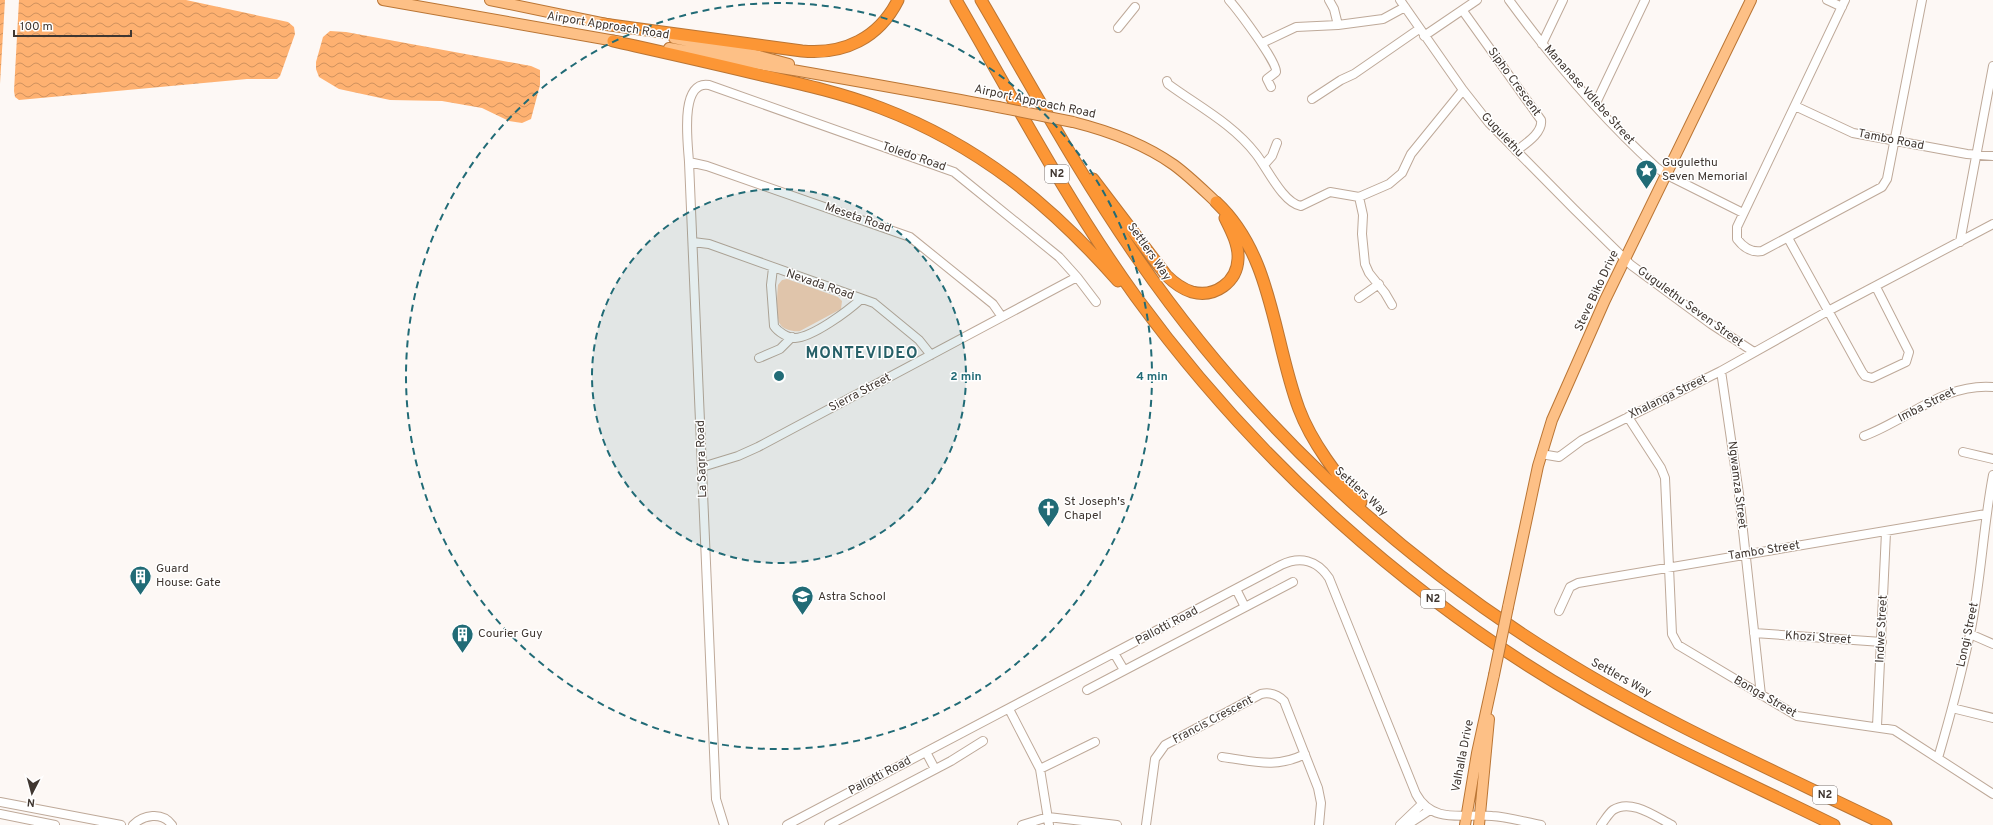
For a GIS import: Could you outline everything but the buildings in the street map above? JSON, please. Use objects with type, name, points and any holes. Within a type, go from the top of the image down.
[{"type":"highway","points":[[603,24],[794,50],[821,52],[840,49],[859,42],[874,33],[888,18],[898,0]]},
{"type":"highway","name":"N2","points":[[956,0],[1080,213],[1119,272],[1169,340],[1228,411],[1307,492],[1386,562],[1459,618],[1529,666],[1608,713],[1671,746],[1834,825]]},
{"type":"highway","name":"Settlers Way","points":[[981,0],[1109,216],[1144,268],[1194,334],[1248,398],[1306,458],[1356,506],[1420,560],[1556,656],[1629,698],[1886,825]]},
{"type":"highway","points":[[613,40],[839,94],[892,112],[944,136],[997,169],[1051,211],[1087,246],[1169,340]]},
{"type":"highway","points":[[1059,133],[1162,269],[1178,285],[1192,292],[1204,293],[1222,288],[1232,279],[1237,268],[1238,255],[1236,242],[1216,202]]},
{"type":"highway","points":[[1216,202],[1229,214],[1243,235],[1264,279],[1299,410],[1326,458],[1360,501],[1425,557],[1474,594],[1489,610]]},
{"type":"main road","name":"Airport Approach Road","points":[[383,0],[613,40],[829,75],[1073,122],[1119,135],[1146,148],[1178,168],[1216,202]]},
{"type":"main road","name":"Airport Approach Road","points":[[490,0],[759,56],[829,75]]},
{"type":"main road","name":"Steve Biko Drive","points":[[1508,607],[1542,454],[1552,420],[1623,258],[1667,175],[1751,0]]},
{"type":"main road","name":"Valhalla Drive","points":[[1480,820],[1491,692],[1508,607]]},
{"type":"main road","name":"Valhalla Drive","points":[[1465,821],[1487,700],[1491,692]]},
{"type":"street","points":[[1229,0],[1262,44],[1277,68],[1276,72],[1267,79],[1271,87]]},
{"type":"street","points":[[1329,0],[1334,9],[1338,25]]},
{"type":"street","points":[[1312,99],[1422,32],[1463,10],[1477,0]]},
{"type":"street","name":"Mananase Vdlebe Street","points":[[1509,0],[1542,44],[1595,105],[1650,161],[1667,175],[1743,212]]},
{"type":"street","points":[[1542,44],[1563,0]]},
{"type":"street","points":[[1595,105],[1645,0]]},
{"type":"street","points":[[1827,0],[1843,3],[1737,227],[1737,239],[1742,245],[1752,251],[1762,251],[1882,187],[1887,179],[1922,0]]},
{"type":"street","points":[[1118,28],[1137,4]]},
{"type":"street","points":[[1262,44],[1296,27],[1338,25],[1383,19],[1402,4]]},
{"type":"street","name":"Gugulethu","points":[[1402,4],[1463,90],[1490,123],[1623,258]]},
{"type":"street","name":"Sipho Crescent","points":[[1463,10],[1541,120],[1541,126],[1538,132],[1516,151]]},
{"type":"street","points":[[1960,242],[1993,66]]},
{"type":"street","points":[[1167,81],[1168,84],[1233,129],[1264,165],[1283,193],[1295,204],[1301,206],[1330,192],[1359,197],[1388,184],[1399,176],[1411,154],[1463,90]]},
{"type":"street","name":"Toledo Road","points":[[692,93],[700,86],[710,86],[952,170],[1059,257],[1078,276],[1096,302]]},
{"type":"street","name":"La Sagra Road","points":[[692,93],[688,113],[689,162],[716,799],[724,825]]},
{"type":"street","name":"Tambo Road","points":[[1795,106],[1845,130],[1894,141],[1976,155],[1993,156]]},
{"type":"street","points":[[1264,165],[1272,156],[1277,143]]},
{"type":"street","name":"Meseta Road","points":[[689,162],[707,166],[910,237],[993,304],[1002,317]]},
{"type":"street","points":[[1359,197],[1363,215],[1362,234],[1365,264],[1392,305]]},
{"type":"street","name":"Xhalanga Street","points":[[1542,454],[1559,457],[1582,440],[1721,371],[1828,311],[1993,224]]},
{"type":"street","points":[[1788,238],[1865,376],[1875,377],[1906,362],[1909,352],[1876,286]]},
{"type":"street","name":"Nevada Road","points":[[693,242],[709,244],[881,307],[919,340],[932,355]]},
{"type":"street","name":"Gugulethu Seven Street","points":[[1623,258],[1711,324],[1754,352]]},
{"type":"street","points":[[773,268],[771,284],[774,326],[777,330],[792,337],[803,336],[841,316],[861,299]]},
{"type":"street","name":"Sierra Street","points":[[702,467],[738,456],[758,447],[1078,276]]},
{"type":"street","points":[[1359,298],[1379,284]]},
{"type":"street","points":[[759,358],[780,349],[792,337]]},
{"type":"street","name":"Ngwamza Street","points":[[1721,371],[1739,494],[1761,695]]},
{"type":"street","name":"Imba Street","points":[[1864,436],[1954,391],[1972,386],[1993,386]]},
{"type":"street","points":[[1628,417],[1664,473],[1669,568]]},
{"type":"street","points":[[1962,452],[1993,458]]},
{"type":"street","points":[[1988,510],[1993,475]]},
{"type":"street","name":"Tambo Street","points":[[1559,611],[1573,585],[1745,554],[1886,532],[1988,510]]},
{"type":"street","name":"Longi Street","points":[[1938,758],[1970,634],[1988,510]]},
{"type":"street","name":"Indwe Street","points":[[1877,726],[1886,532]]},
{"type":"street","name":"Pallotti Road","points":[[787,825],[1281,565],[1297,560],[1312,562],[1325,572],[1335,592],[1416,794],[1422,804]]},
{"type":"street","name":"Bonga Street","points":[[1669,568],[1672,634],[1674,641],[1678,645],[1761,695],[1803,718],[1877,726],[1894,730],[1993,794]]},
{"type":"street","name":"Pallotti Road","points":[[1087,690],[1293,582]]},
{"type":"street","points":[[1236,589],[1245,607]]},
{"type":"street","name":"Khozi Street","points":[[1754,633],[1882,642]]},
{"type":"street","points":[[1970,634],[1993,644]]},
{"type":"street","points":[[1114,653],[1124,670]]},
{"type":"street","name":"Francis Crescent","points":[[1146,825],[1155,759],[1160,750],[1261,694],[1274,694],[1284,701],[1320,797],[1319,825]]},
{"type":"street","points":[[1952,708],[1993,718]]},
{"type":"street","points":[[1009,709],[1040,768],[1049,821]]},
{"type":"street","name":"Pallotti Road","points":[[830,825],[935,770],[982,740]]},
{"type":"street","points":[[1040,768],[1095,742]]},
{"type":"street","points":[[926,752],[935,770]]},
{"type":"street","points":[[1222,757],[1271,764],[1293,760],[1305,754]]},
{"type":"street","points":[[0,802],[121,825]]},
{"type":"street","points":[[1400,825],[1422,804],[1430,810],[1465,821],[1503,817],[1541,825]]},
{"type":"street","points":[[1601,825],[1614,810],[1628,806],[1639,809],[1672,825]]},
{"type":"street","points":[[1407,825],[1430,810]]},
{"type":"street","points":[[0,814],[55,825]]},
{"type":"street","points":[[126,825],[133,825],[145,816],[153,815],[162,817],[172,825]]},
{"type":"street","points":[[1022,825],[1049,821],[1117,825]]},
{"type":"shaded area","points":[[787,279],[838,297],[842,301],[841,309],[800,331],[792,331],[784,328],[780,324],[778,316],[778,285],[782,280]]},
{"type":"water","points":[[0,0],[5,0],[0,84]]},
{"type":"water","points":[[19,0],[186,0],[288,22],[294,27],[295,34],[280,76],[277,79],[247,79],[19,100],[15,97],[14,91]]},
{"type":"water","points":[[330,31],[346,32],[531,66],[540,70],[540,85],[531,119],[522,123],[509,121],[482,108],[442,101],[390,100],[339,89],[319,77],[316,69],[316,62],[323,37]]},
{"type":"place","name":"Gugulethu Seven Memorial","points":[[1647,190]]},
{"type":"place","name":"St Joseph's Chapel","points":[[1048,528]]},
{"type":"place","name":"Guard House: Gate","points":[[140,596]]},
{"type":"place","name":"Astra School","points":[[802,616]]},
{"type":"place","name":"Courier Guy","points":[[462,654]]},
{"type":"district","name":"MONTEVIDEO","points":[[862,354]]}]
